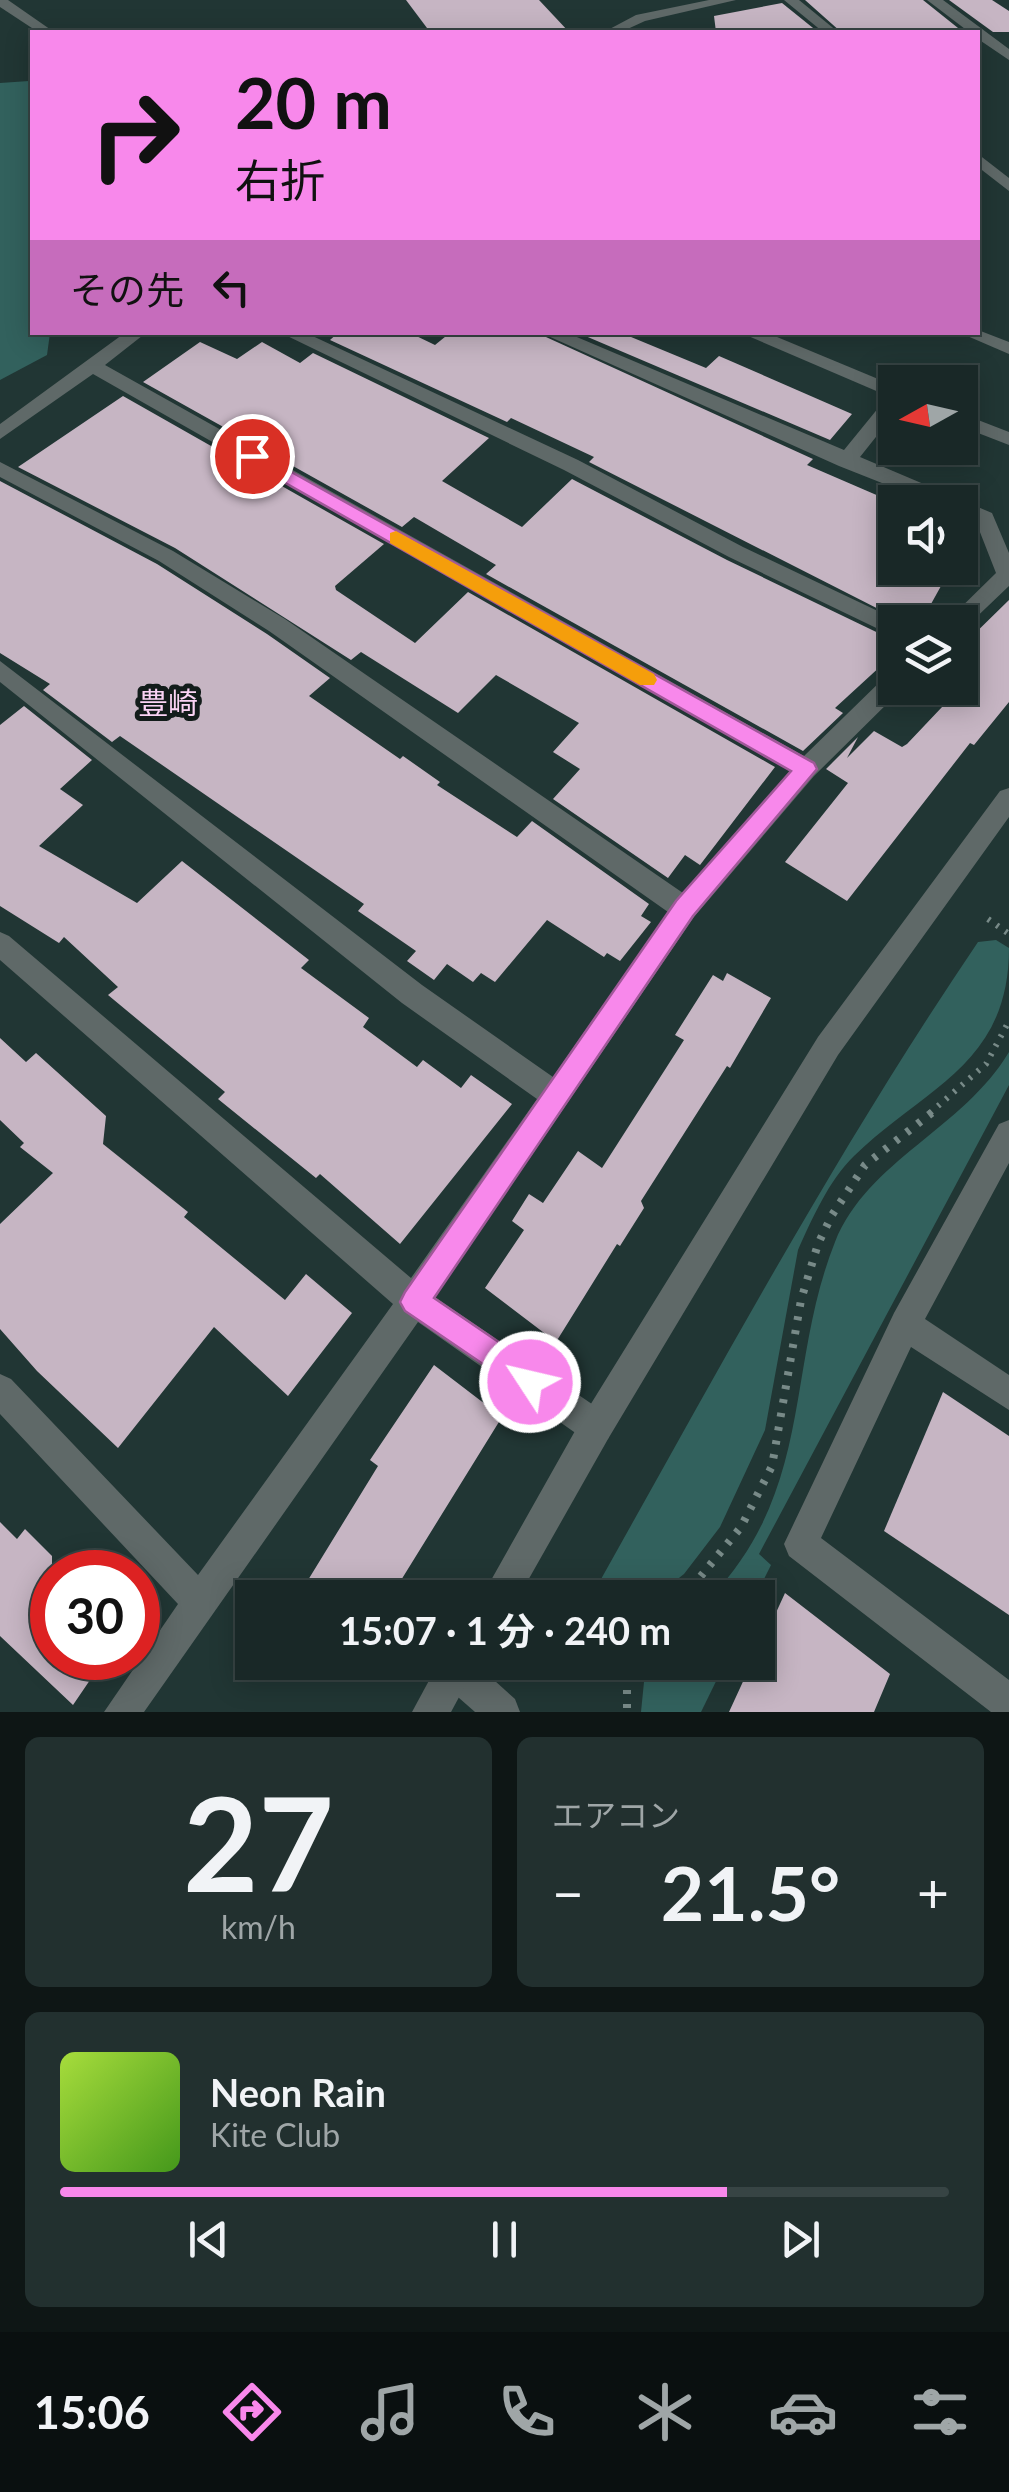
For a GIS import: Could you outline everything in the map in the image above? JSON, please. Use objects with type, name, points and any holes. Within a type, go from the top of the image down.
[{"type":"street","points":[[648,0],[680,30]]},
{"type":"street","points":[[614,30],[641,18],[729,0]]},
{"type":"street","points":[[791,0],[828,30]]},
{"type":"street","points":[[934,0],[974,30]]},
{"type":"street","points":[[0,1],[43,30]]},
{"type":"street","points":[[980,34],[1009,56]]},
{"type":"street","points":[[980,160],[1009,186]]},
{"type":"street","points":[[0,434],[134,335]]},
{"type":"street","points":[[294,335],[572,465],[736,552],[878,621]]},
{"type":"street","points":[[555,335],[906,485]]},
{"type":"street","points":[[755,335],[878,389]]},
{"type":"street","points":[[975,335],[1009,348]]},
{"type":"street","points":[[92,366],[806,769]]},
{"type":"street","points":[[846,461],[878,419]]},
{"type":"street","points":[[978,426],[1009,439]]},
{"type":"street","points":[[0,469],[166,556],[276,625],[685,909]]},
{"type":"street","points":[[975,605],[1008,574],[985,518],[978,515]]},
{"type":"street","points":[[5,681],[412,994],[556,1096]]},
{"type":"street","points":[[122,1712],[414,1302],[685,909],[806,769],[878,698]]},
{"type":"street","points":[[508,1580],[596,1427],[828,1046],[926,906],[1009,798]]},
{"type":"street","points":[[0,944],[414,1302],[596,1427]]},
{"type":"street","points":[[1009,1134],[904,1324],[801,1544],[1009,1703]]},
{"type":"street","points":[[904,1324],[1009,1394]]},
{"type":"street","points":[[0,1390],[199,1601]]},
{"type":"street","points":[[430,1712],[449,1680]]},
{"type":"street","points":[[471,1680],[502,1712]]},
{"type":"path","points":[[988,920],[1009,934]]},
{"type":"path","points":[[699,1580],[734,1542],[778,1446],[802,1286],[832,1215],[870,1159],[960,1090],[984,1066],[1009,1021]]},
{"type":"path","points":[[627,1680],[627,1712]]},
{"type":"shaded area","points":[[30,81],[30,335],[50,335],[47,355],[0,380],[0,83]]},
{"type":"shaded area","points":[[996,940],[1009,948],[1005,988],[995,1020],[979,1047],[958,1070],[854,1156],[829,1188],[798,1250],[765,1430],[720,1527],[676,1580],[601,1580],[777,1266],[875,1102],[978,942]]},
{"type":"shaded area","points":[[1009,1052],[1009,1085],[759,1554],[771,1565],[764,1580],[724,1580],[744,1555],[767,1513],[783,1470],[820,1289],[835,1242],[850,1213],[892,1166],[990,1079]]},
{"type":"shaded area","points":[[644,1680],[717,1680],[701,1712],[641,1712]]},
{"type":"building","points":[[406,0],[539,0],[567,30],[428,30]]},
{"type":"building","points":[[805,0],[923,0],[960,30],[839,30]]},
{"type":"building","points":[[949,0],[992,0],[1009,11],[1009,32],[993,32]]},
{"type":"building","points":[[782,3],[816,30],[716,30],[714,16]]},
{"type":"building","points":[[336,335],[414,335],[435,345],[447,335],[542,335],[813,459],[807,465],[878,496],[878,585],[942,585],[930,605],[878,605],[878,609],[589,462],[594,457],[511,418],[507,422],[330,340]]},
{"type":"building","points":[[583,335],[626,335],[706,368],[719,356],[852,414],[830,440]]},
{"type":"building","points":[[200,342],[237,359],[262,342],[300,363],[313,353],[489,438],[442,481],[522,527],[572,479],[878,633],[878,669],[835,708],[843,713],[803,751],[486,574],[496,565],[414,517],[402,527],[143,382]]},
{"type":"building","points":[[123,396],[384,544],[335,586],[336,590],[415,643],[468,592],[775,767],[700,865],[685,855],[668,878],[553,799],[580,769],[553,752],[579,723],[496,675],[458,713],[361,652],[351,660],[175,548],[18,467]]},
{"type":"building","points":[[0,481],[157,564],[267,634],[330,678],[309,696],[400,759],[403,756],[440,782],[437,785],[517,837],[532,821],[649,904],[641,916],[651,922],[620,961],[607,953],[604,957],[547,920],[495,982],[481,973],[473,982],[447,964],[434,980],[407,961],[416,951],[358,911],[364,904],[120,736],[112,742],[43,690],[50,684],[0,653]]},
{"type":"building","points":[[1009,600],[1009,702],[974,745],[970,743],[847,901],[785,862],[848,783],[826,769],[858,737],[847,758],[874,731],[902,747],[944,705],[978,705],[978,630]]},
{"type":"building","points":[[24,706],[92,760],[60,789],[83,805],[39,846],[137,903],[182,861],[309,960],[301,968],[369,1018],[363,1027],[417,1067],[423,1060],[461,1088],[471,1075],[512,1104],[400,1244],[320,1174],[316,1178],[218,1099],[225,1092],[108,995],[118,987],[64,937],[59,943],[0,906],[0,725]]},
{"type":"building","points":[[727,973],[771,998],[730,1068],[727,1066],[641,1201],[644,1208],[556,1342],[485,1288],[524,1230],[512,1221],[529,1194],[543,1203],[578,1151],[602,1168],[684,1040],[675,1035],[713,975],[723,981]]},
{"type":"building","points":[[0,1038],[26,1062],[36,1053],[106,1116],[103,1144],[188,1212],[184,1217],[285,1300],[306,1274],[352,1313],[288,1396],[214,1327],[118,1448],[37,1371],[0,1329],[0,1224],[53,1173],[20,1147],[24,1143],[0,1120]]},
{"type":"building","points":[[434,1365],[502,1417],[401,1580],[308,1580],[378,1466],[370,1460]]},
{"type":"building","points":[[943,1392],[1009,1436],[1009,1615],[884,1531]]},
{"type":"building","points":[[0,1522],[17,1539],[25,1529],[46,1550],[30,1550],[30,1664],[0,1636]]},
{"type":"building","points":[[785,1593],[890,1674],[874,1712],[729,1712],[744,1680],[775,1680],[775,1615]]},
{"type":"building","points":[[47,1680],[90,1680],[73,1705]]},
{"type":"slow traffic","points":[[396,538],[647,680]]},
{"type":"district","name":"豊崎","points":[[168,702]]},
{"type":"route","points":[[252,456],[806,769],[685,909],[414,1302],[530,1382]]}]
